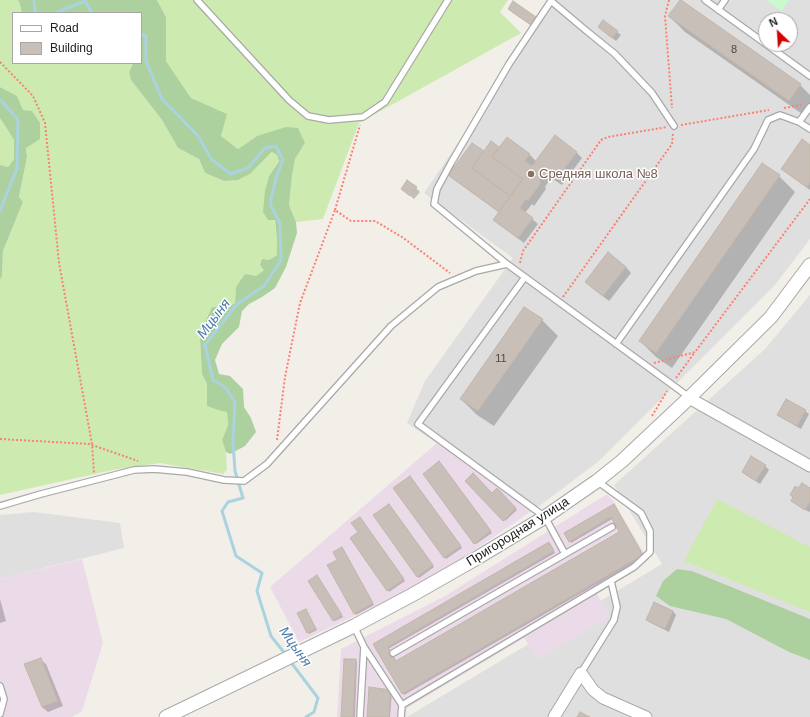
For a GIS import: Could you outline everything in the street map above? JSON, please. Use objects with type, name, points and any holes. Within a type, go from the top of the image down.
[{"type":"street","name":"Пригородная улица","points":[[166,717],[354,626],[412,595],[545,517],[597,481],[622,461],[689,398],[771,317],[810,265]]},
{"type":"street","points":[[689,398],[810,466]]},
{"type":"street","points":[[554,717],[581,673],[593,690],[603,698],[646,717]]},
{"type":"lane","points":[[197,0],[289,100],[308,116],[329,120],[362,117],[385,102],[448,0]]},
{"type":"lane","points":[[674,126],[652,93],[615,54],[551,0],[509,64],[455,156],[437,189],[434,204],[507,264],[689,398]]},
{"type":"lane","points":[[704,0],[810,76]]},
{"type":"lane","points":[[718,10],[725,0]]},
{"type":"lane","points":[[799,122],[810,107]]},
{"type":"lane","points":[[616,344],[754,149],[768,120],[780,115],[799,122],[810,129]]},
{"type":"lane","points":[[1,506],[134,470],[154,469],[187,472],[224,480],[244,481],[267,464],[391,326],[438,287],[476,271],[507,264]]},
{"type":"lane","points":[[525,277],[418,424],[545,517],[565,554]]},
{"type":"lane","points":[[402,705],[634,567],[650,552],[650,531],[641,514],[597,481]]},
{"type":"lane","points":[[394,653],[612,527]]},
{"type":"lane","points":[[581,673],[614,620],[617,607],[611,581]]},
{"type":"lane","points":[[354,626],[364,647],[402,705],[401,717]]},
{"type":"lane","points":[[360,717],[364,647]]},
{"type":"lane","points":[[0,686],[4,699],[0,714]]},
{"type":"path","points":[[559,302],[672,144],[674,126],[665,16],[669,0]]},
{"type":"path","points":[[0,62],[33,96],[45,123],[59,263],[92,444],[94,480]]},
{"type":"path","points":[[780,108],[802,105]]},
{"type":"path","points":[[518,272],[523,251],[601,140],[608,137],[772,110]]},
{"type":"path","points":[[275,455],[285,377],[300,303],[335,210],[362,117]]},
{"type":"path","points":[[649,420],[671,384],[810,199]]},
{"type":"path","points":[[335,210],[351,220],[375,221],[402,237],[457,279]]},
{"type":"path","points":[[645,365],[695,352]]},
{"type":"path","points":[[0,439],[89,444],[130,458],[154,469]]},
{"type":"shaded area","points":[[556,0],[810,0],[810,239],[775,285],[599,461],[534,510],[407,423],[425,381],[513,258],[424,193]]},
{"type":"shaded area","points":[[810,295],[810,717],[407,717],[662,564],[614,485],[765,349]]},
{"type":"shaded area","points":[[437,443],[533,510],[431,580],[299,642],[270,587]]},
{"type":"shaded area","points":[[607,494],[614,502],[648,560],[597,594],[610,617],[538,659],[524,638],[407,708],[406,717],[337,717],[341,649],[445,596]]},
{"type":"shaded area","points":[[34,512],[120,523],[124,548],[0,579],[0,515]]},
{"type":"shaded area","points":[[82,559],[103,643],[82,711],[72,717],[0,717],[0,579]]},
{"type":"green space","points":[[0,0],[17,0],[19,1],[22,12],[12,12],[12,64],[132,64],[129,71],[131,80],[162,120],[178,148],[199,159],[205,173],[224,181],[238,180],[250,174],[273,152],[277,155],[279,160],[269,176],[277,240],[277,255],[269,260],[264,270],[236,287],[235,303],[228,307],[200,339],[202,374],[207,384],[208,405],[227,412],[228,425],[222,440],[226,452],[227,470],[223,474],[160,463],[113,470],[0,495],[0,280],[2,276],[3,251],[23,202],[19,198],[27,157],[23,110],[17,96],[0,87]]},
{"type":"green space","points":[[17,0],[157,0],[166,17],[166,61],[191,98],[227,114],[221,136],[238,149],[257,136],[286,127],[298,128],[305,143],[295,159],[292,176],[289,205],[296,222],[297,233],[286,267],[275,288],[249,304],[242,311],[239,327],[222,344],[215,360],[219,374],[230,376],[243,389],[244,407],[251,418],[256,432],[245,446],[230,454],[226,452],[222,440],[228,425],[227,412],[207,406],[207,384],[202,374],[200,339],[212,307],[228,307],[235,303],[236,287],[245,274],[256,276],[264,270],[260,265],[262,259],[269,260],[277,255],[275,220],[268,220],[263,212],[265,191],[269,176],[279,161],[277,155],[272,152],[250,174],[238,180],[224,181],[205,173],[199,159],[178,148],[162,120],[131,80],[129,72],[133,64],[142,64],[142,12],[22,12],[19,1]]},
{"type":"green space","points":[[157,0],[508,0],[500,12],[521,33],[359,123],[323,219],[296,222],[289,205],[292,176],[295,159],[305,143],[257,136],[238,149],[221,136],[226,114],[191,98],[166,61],[166,17]]},
{"type":"green space","points":[[767,0],[789,0],[781,11]]},
{"type":"green space","points":[[0,87],[17,96],[23,110],[32,111],[40,123],[40,139],[26,148],[27,157],[19,197],[23,202],[3,251],[2,276],[0,280],[0,165],[8,167],[14,159],[14,140],[0,118]]},
{"type":"green space","points":[[0,118],[14,140],[14,159],[8,167],[0,165]]},
{"type":"green space","points":[[717,499],[810,547],[810,612],[684,561]]},
{"type":"green space","points":[[677,569],[692,571],[810,619],[810,660],[789,652],[726,619],[670,606],[656,596],[663,581]]},
{"type":"building","points":[[680,0],[801,84],[789,101],[668,16]]},
{"type":"building","points":[[513,1],[536,17],[531,25],[508,9]]},
{"type":"building","points":[[603,20],[618,31],[612,38],[598,27]]},
{"type":"building","points":[[555,135],[577,152],[556,180],[546,173],[539,181],[541,183],[528,201],[526,199],[520,208],[533,218],[518,238],[493,220],[523,179],[492,157],[507,137],[530,154],[525,161],[532,166]]},
{"type":"building","points":[[802,139],[810,145],[810,183],[807,187],[781,169]]},
{"type":"building","points":[[491,141],[499,147],[492,157],[523,179],[510,196],[472,168]]},
{"type":"building","points":[[472,143],[484,151],[472,168],[510,196],[499,212],[448,175]]},
{"type":"building","points":[[762,163],[780,175],[656,353],[639,341]]},
{"type":"building","points":[[407,180],[417,187],[410,196],[401,189]]},
{"type":"building","points":[[608,252],[626,267],[603,296],[585,282]]},
{"type":"building","points":[[524,307],[543,319],[478,411],[460,399]]},
{"type":"building","points":[[786,399],[806,410],[797,426],[777,415]]},
{"type":"building","points":[[751,456],[766,465],[756,481],[742,472]]},
{"type":"building","points":[[439,461],[491,531],[474,544],[423,474]]},
{"type":"building","points":[[473,473],[492,493],[497,488],[516,508],[503,521],[465,481]]},
{"type":"building","points":[[410,476],[461,546],[444,558],[393,488]]},
{"type":"building","points":[[802,483],[810,488],[810,502],[805,510],[791,501],[793,497],[790,495],[795,486],[798,488]]},
{"type":"building","points":[[389,504],[433,565],[417,577],[373,515]]},
{"type":"building","points":[[614,504],[643,555],[402,694],[373,644],[549,542],[554,551],[388,647],[396,661],[619,532],[611,517],[569,542],[564,533]]},
{"type":"building","points":[[360,517],[404,579],[387,591],[350,538],[358,532],[351,523]]},
{"type":"building","points":[[342,547],[373,603],[354,614],[327,565],[337,560],[333,552]]},
{"type":"building","points":[[317,575],[342,615],[333,621],[308,581]]},
{"type":"building","points":[[654,602],[673,611],[665,629],[646,620]]},
{"type":"building","points":[[306,609],[316,629],[307,633],[297,613]]},
{"type":"building","points":[[41,658],[58,701],[42,707],[24,664]]},
{"type":"building","points":[[344,659],[356,659],[353,717],[341,717]]},
{"type":"building","points":[[369,687],[391,690],[389,717],[367,717]]},
{"type":"building","points":[[580,712],[590,717],[577,717]]},
{"type":"waterway","name":"Мцыня","points":[[34,0],[35,11],[37,12]]},
{"type":"waterway","name":"Мцыня","points":[[58,12],[85,1],[91,12]]},
{"type":"waterway","name":"Мцыня","points":[[142,34],[146,36],[146,61],[162,99],[198,136],[212,160],[231,174],[248,168],[265,148],[276,146],[283,160],[276,178],[270,204],[280,223],[281,260],[264,286],[237,304],[205,345],[213,380],[225,387],[235,402],[233,443],[235,471],[243,498],[228,502],[222,511],[236,556],[262,573],[257,591],[271,636],[286,655]]},
{"type":"waterway","name":"Мцыня","points":[[0,101],[1,100],[18,120],[17,168],[0,211]]},
{"type":"waterway","name":"Мцыня","points":[[290,661],[318,698],[314,712],[306,717]]},
{"type":"place","name":"Средняя школа №8","points":[[531,174]]}]
